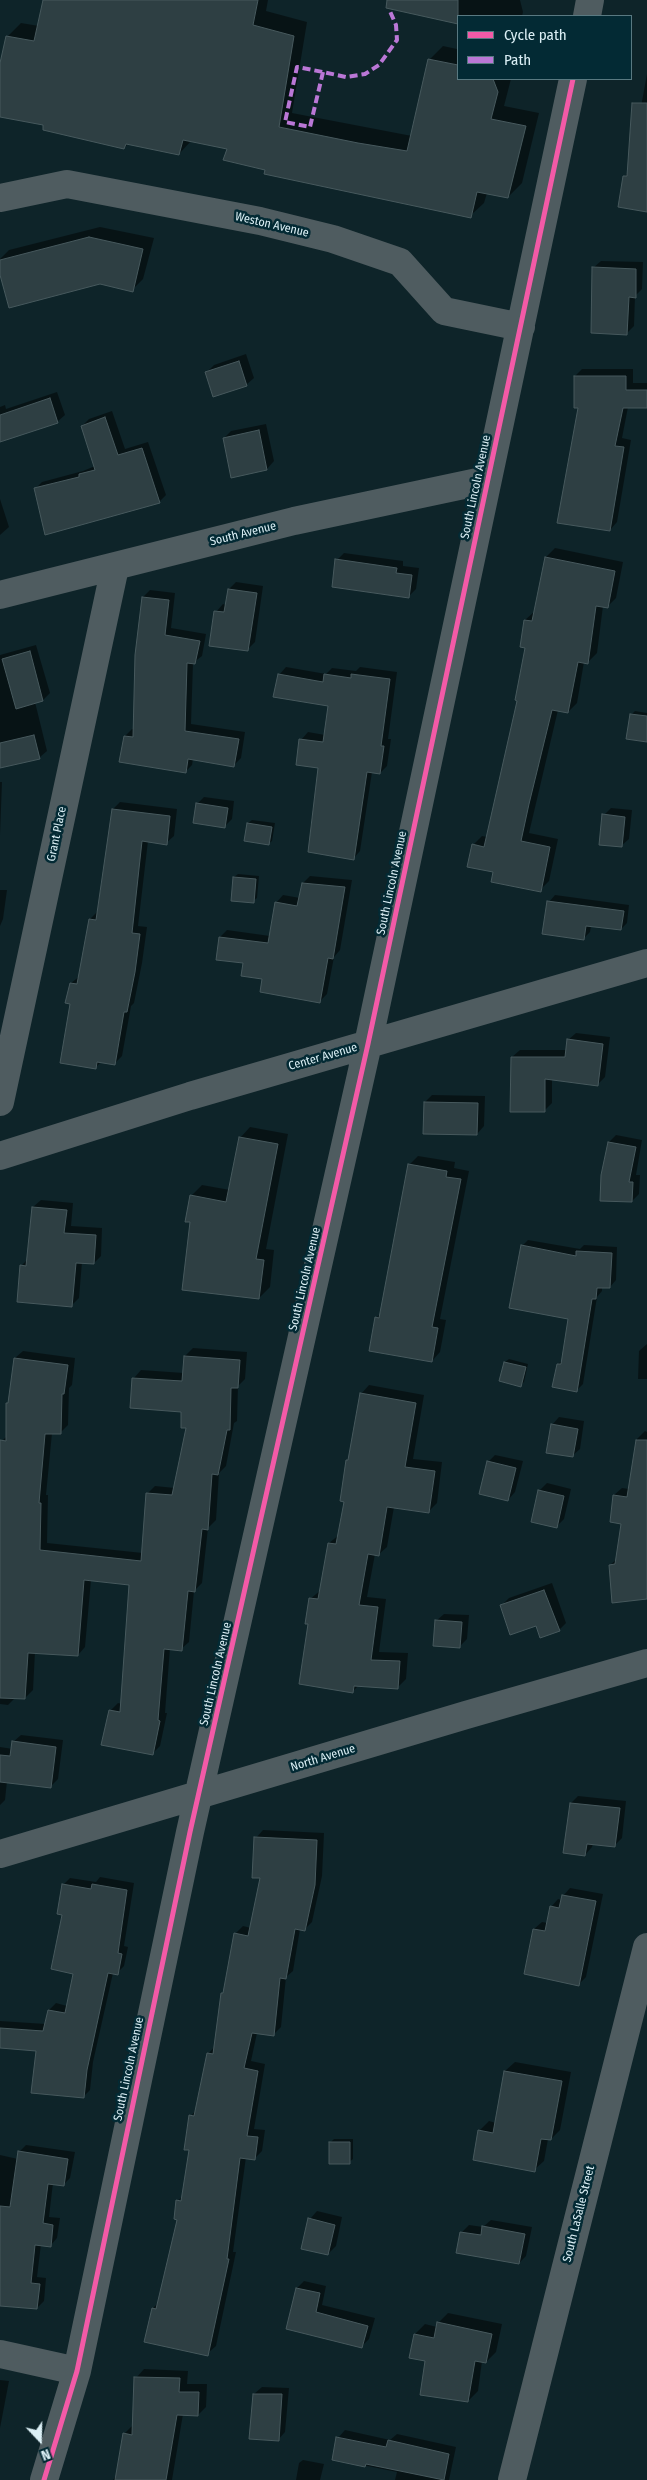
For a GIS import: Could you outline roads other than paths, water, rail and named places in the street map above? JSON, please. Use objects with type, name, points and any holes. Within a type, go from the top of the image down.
[{"type":"street","points":[[587,15],[590,0]]},
{"type":"street","name":"South Lincoln Avenue","points":[[44,2480],[77,2371],[199,1795],[368,1044],[574,80]]},
{"type":"street","name":"Weston Avenue","points":[[0,198],[67,184],[260,221],[324,236],[400,262],[444,311],[521,327]]},
{"type":"street","name":"South Avenue","points":[[0,595],[294,521],[487,480]]},
{"type":"street","name":"Grant Place","points":[[0,1102],[115,567]]},
{"type":"street","name":"Center Avenue","points":[[0,1156],[190,1096],[647,963]]},
{"type":"street","name":"North Avenue","points":[[0,1854],[647,1663]]},
{"type":"street","name":"South LaSalle Street","points":[[512,2480],[647,1947]]},
{"type":"street","points":[[0,2354],[77,2371]]}]
